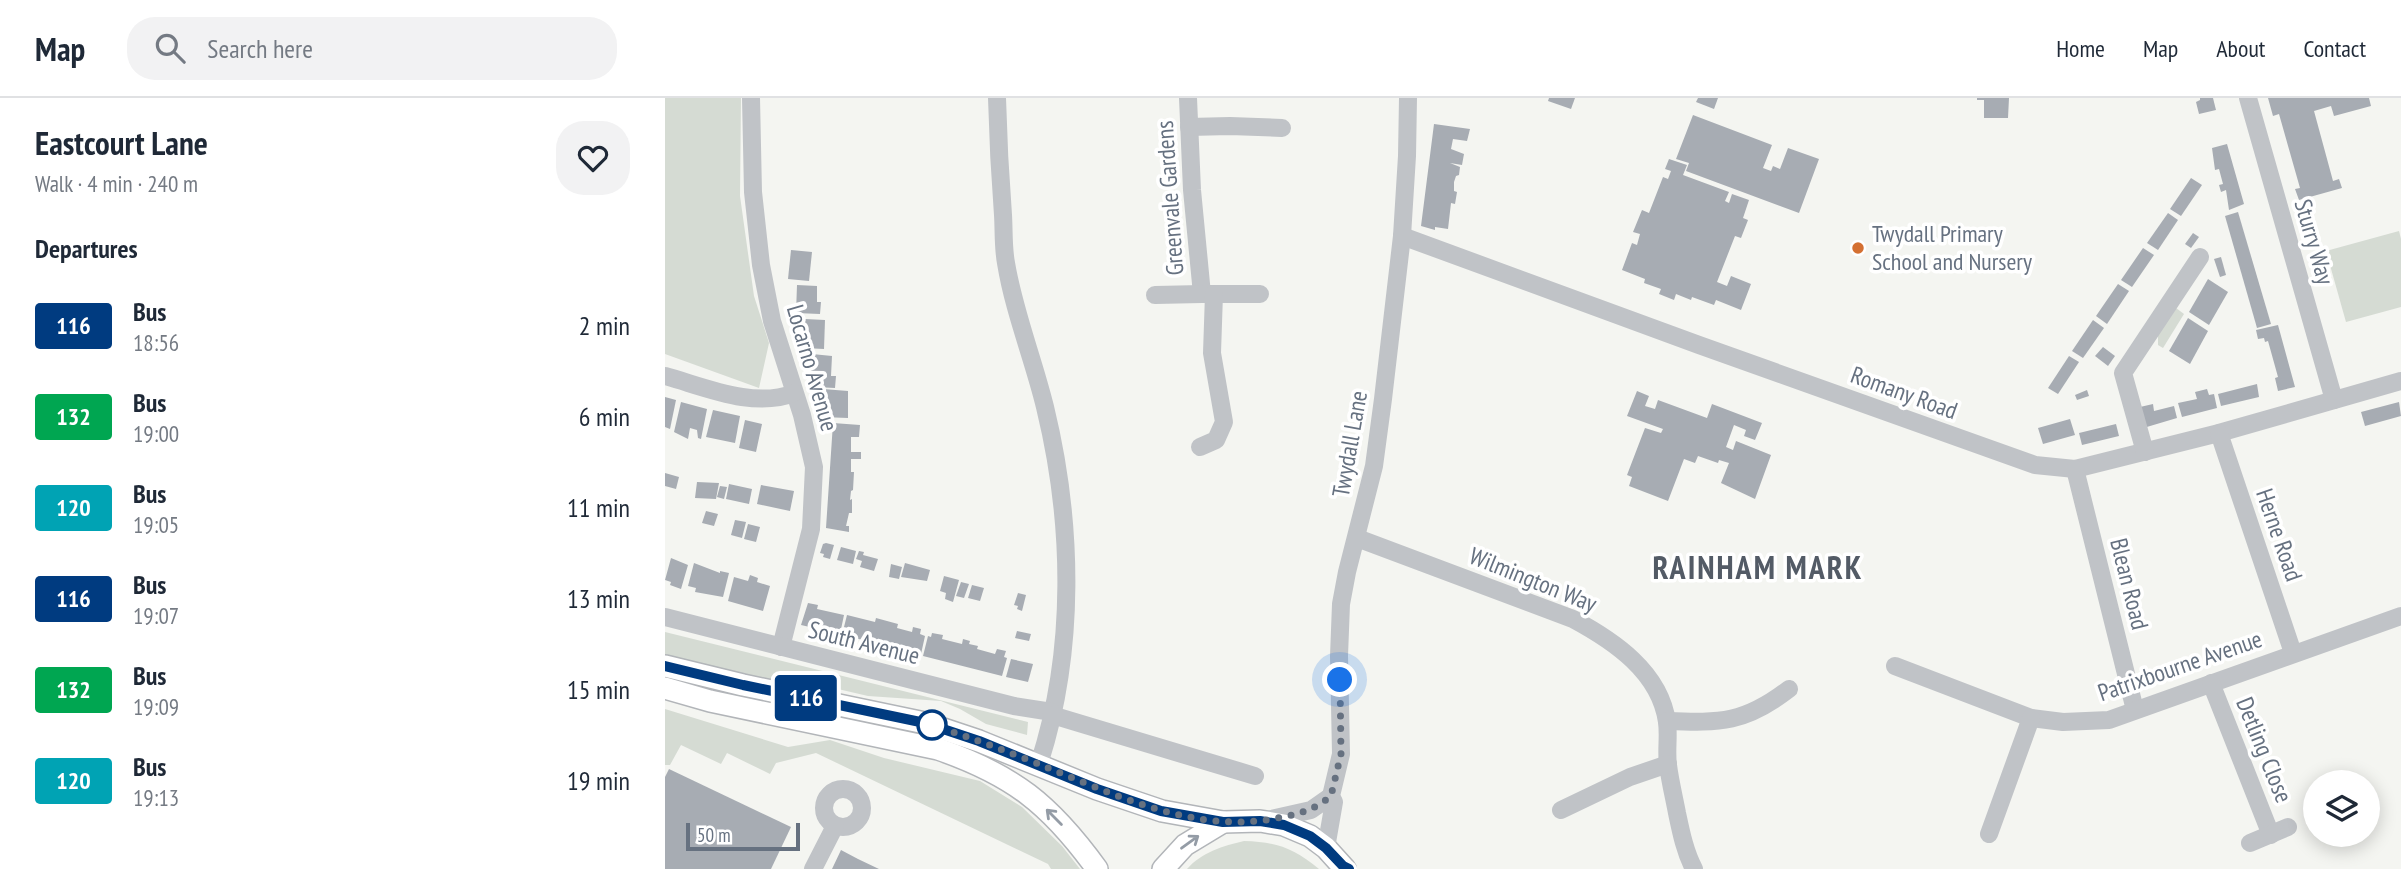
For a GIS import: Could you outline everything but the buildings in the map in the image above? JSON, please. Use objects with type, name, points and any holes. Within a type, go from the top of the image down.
[{"type":"main road","points":[[665,666],[925,723],[1161,811],[1223,822],[1260,821],[1284,825],[1310,836],[1346,868]]},
{"type":"main road","points":[[665,688],[710,701],[900,740],[967,759],[1003,776],[1033,797],[1062,825],[1097,869]]},
{"type":"main road","points":[[665,701],[683,706],[710,701]]},
{"type":"main road","points":[[1163,869],[1185,845],[1223,822]]},
{"type":"street","name":"Locarno Avenue","points":[[751,98],[753,192],[761,265],[772,321],[814,467],[811,529],[781,647]]},
{"type":"street","points":[[997,98],[1006,261],[1017,317],[1045,407],[1061,486],[1066,535],[1064,625],[1052,713],[1039,764]]},
{"type":"street","name":"Greenvale Gardens","points":[[1188,98],[1192,190],[1208,294]]},
{"type":"street","name":"Twydall Lane","points":[[1326,848],[1334,802],[1331,796],[1341,754],[1341,604],[1374,466],[1402,236],[1408,156],[1408,98]]},
{"type":"street","name":"Sturry Way","points":[[2248,98],[2334,400]]},
{"type":"street","points":[[1189,127],[1282,128]]},
{"type":"street","name":"Romany Road","points":[[1402,236],[2035,465],[2075,469],[2218,433],[2401,381]]},
{"type":"street","points":[[2145,452],[2123,373],[2200,257]]},
{"type":"street","points":[[1200,447],[1216,440],[1224,422],[1212,353],[1208,294]]},
{"type":"street","name":"Greenvale Gardens","points":[[1155,295],[1260,294]]},
{"type":"street","points":[[665,376],[738,396],[780,398],[794,393]]},
{"type":"street","name":"Herne Road","points":[[2218,433],[2293,653]]},
{"type":"street","name":"Blean Road","points":[[2075,469],[2135,710]]},
{"type":"street","name":"Wilmington Way","points":[[1357,538],[1573,619],[1607,637],[1645,672],[1658,692],[1667,721],[1668,764],[1679,825],[1694,869]]},
{"type":"street","name":"Patrixbourne Avenue","points":[[1895,666],[2031,718],[2063,722],[2109,720],[2401,616]]},
{"type":"street","name":"South Avenue","points":[[665,617],[1014,706],[1052,713],[1255,776]]},
{"type":"street","name":"Detling Close","points":[[2211,683],[2271,835]]},
{"type":"street","points":[[1667,721],[1705,722],[1740,718],[1765,707],[1789,689]]},
{"type":"street","points":[[1989,834],[2031,718]]},
{"type":"street","points":[[1561,810],[1630,777],[1668,764]]},
{"type":"street","points":[[1260,821],[1311,810],[1331,796]]},
{"type":"street","points":[[813,869],[835,826]]},
{"type":"street","name":"Detling Close","points":[[2250,843],[2288,827]]},
{"type":"shaded area","points":[[665,98],[741,98],[740,196],[754,296],[769,343],[759,388],[665,354]]},
{"type":"shaded area","points":[[2399,231],[2401,307],[2346,322],[2326,251]]},
{"type":"shaded area","points":[[2176,308],[2184,314],[2163,348],[2158,345],[2158,333]]},
{"type":"shaded area","points":[[665,632],[1028,722],[1027,735],[986,724],[941,701],[868,696],[825,686],[823,695],[665,659]]},
{"type":"shaded area","points":[[665,709],[788,747],[830,740],[884,758],[980,781],[1022,807],[1062,846],[1080,869],[1051,869],[1048,864],[816,753],[776,763],[770,774],[727,753],[721,764],[681,745],[670,765],[665,765]]},
{"type":"shaded area","points":[[1244,841],[1284,848],[1319,869],[1187,869],[1206,854]]},
{"type":"bus line","name":"116","points":[[665,666],[925,723],[1161,811],[1223,822],[1260,821],[1284,825],[1310,836],[1349,869]]},
{"type":"place","name":"Twydall Primary School and Nursery","points":[[1858,248]]},
{"type":"district","name":"RAINHAM MARK","points":[[1758,568]]},
{"type":"route","points":[[932,725],[925,723],[1161,811],[1223,822],[1260,821],[1311,810],[1331,796],[1341,754],[1340,680]]}]
